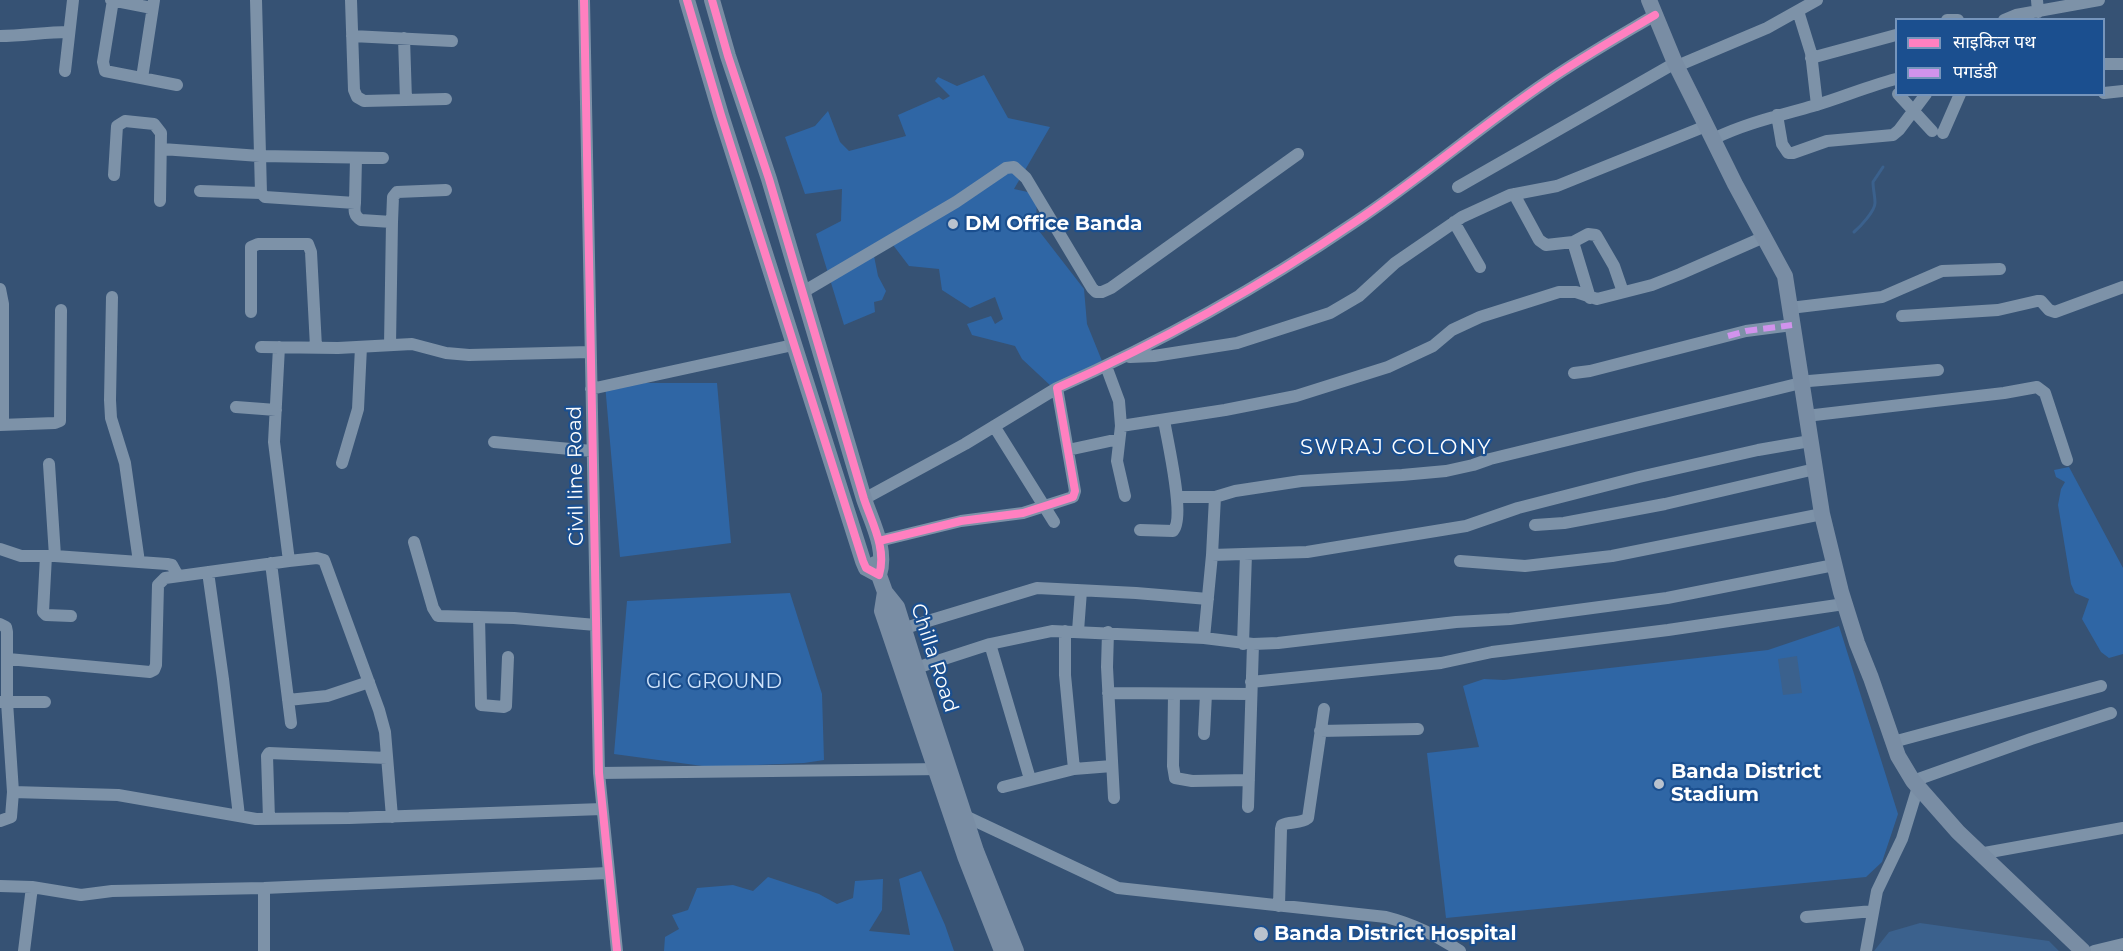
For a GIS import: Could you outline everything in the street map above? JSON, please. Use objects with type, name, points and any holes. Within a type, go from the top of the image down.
[{"type":"main road","points":[[687,0],[793,345],[863,561],[866,568],[879,574]]},
{"type":"main road","name":"Chilla Road","points":[[697,0],[722,93],[873,542],[879,574],[885,592],[897,607],[905,628],[942,769],[965,816],[976,851],[1016,951]]},
{"type":"main road","points":[[712,0],[803,292],[864,499],[873,542]]},
{"type":"main road","points":[[1652,8],[1676,65],[1735,184],[1782,269],[1788,287],[1800,383],[1822,514],[1834,565],[1844,604],[1903,764],[1916,784],[1980,854],[2082,951]]},
{"type":"main road","points":[[885,592],[882,611],[942,769],[965,856],[1002,951]]},
{"type":"street","points":[[65,71],[73,0]]},
{"type":"street","points":[[142,78],[153,4],[112,0],[103,67],[105,70],[109,72],[177,85]]},
{"type":"street","points":[[256,0],[261,193]]},
{"type":"street","points":[[351,0],[354,90],[357,97],[364,102],[446,99]]},
{"type":"street","name":"Civil line Road","points":[[584,0],[599,772],[617,951]]},
{"type":"street","points":[[1458,188],[1676,65],[1767,28],[1817,0]]},
{"type":"street","points":[[2009,18],[2038,6],[2053,15],[2099,0]]},
{"type":"street","points":[[864,499],[1057,388],[1127,357],[1287,267],[1357,221],[1448,152],[1652,8]]},
{"type":"street","points":[[1798,10],[1811,58],[1817,105]]},
{"type":"street","points":[[0,36],[68,32]]},
{"type":"street","points":[[1811,58],[1895,35]]},
{"type":"street","points":[[352,36],[452,41]]},
{"type":"street","points":[[404,38],[406,100]]},
{"type":"street","points":[[2105,64],[2123,64]]},
{"type":"street","points":[[1127,357],[1154,356],[1237,343],[1330,314],[1359,296],[1395,263],[1454,222],[1514,194],[1557,186],[1710,132],[1817,105],[1892,80]]},
{"type":"street","points":[[2105,93],[2123,91]]},
{"type":"street","points":[[1900,96],[1913,112],[1937,132],[1959,96]]},
{"type":"street","points":[[1777,115],[1782,144],[1788,153],[1793,153],[1827,141],[1893,135],[1925,96]]},
{"type":"street","points":[[114,175],[116,132],[120,123],[125,121],[154,124],[160,133],[162,149],[160,201]]},
{"type":"street","points":[[162,149],[260,156],[383,158]]},
{"type":"street","points":[[803,292],[956,202],[1006,168],[1014,167],[1026,178],[1092,288],[1096,292],[1102,292],[1111,288],[1298,154]]},
{"type":"street","points":[[356,158],[354,212],[361,220],[392,222]]},
{"type":"street","points":[[390,345],[393,197],[397,192],[447,190]]},
{"type":"street","points":[[200,191],[261,193],[265,197],[355,203]]},
{"type":"street","points":[[1514,194],[1542,243],[1551,245],[1572,242],[1588,234],[1596,236],[1614,266],[1623,292]]},
{"type":"street","points":[[1454,222],[1480,267]]},
{"type":"street","points":[[1121,426],[1296,396],[1388,367],[1433,346],[1461,325],[1480,317],[1559,292],[1576,292],[1590,298],[1606,297],[1665,280],[1764,237]]},
{"type":"street","points":[[1572,242],[1590,298]]},
{"type":"street","points":[[251,312],[251,247],[258,243],[308,244],[311,252],[316,347]]},
{"type":"street","points":[[1574,373],[1590,371],[1746,331],[1791,316],[1882,297],[1942,271],[2000,268]]},
{"type":"street","points":[[1902,316],[1998,310],[2037,301],[2041,301],[2049,310],[2055,312],[2123,287]]},
{"type":"street","points":[[0,289],[3,304],[1,425],[60,421],[61,310]]},
{"type":"street","points":[[112,297],[111,418],[125,463],[139,562]]},
{"type":"street","points":[[261,347],[360,347],[411,344],[446,353],[470,355],[590,352]]},
{"type":"street","points":[[591,388],[793,345]]},
{"type":"street","points":[[279,347],[275,460],[289,561]]},
{"type":"street","points":[[342,463],[358,409],[360,347]]},
{"type":"street","points":[[1106,366],[1119,401],[1121,426],[1117,461],[1125,496]]},
{"type":"street","points":[[1178,497],[1215,497],[1235,491],[1301,481],[1402,475],[1461,468],[1800,383],[1938,370]]},
{"type":"street","points":[[1806,416],[2004,393],[2037,387],[2045,393],[2067,460]]},
{"type":"street","points":[[873,542],[961,521],[1023,513],[1073,497],[1075,493],[1057,388]]},
{"type":"street","points":[[236,407],[276,410]]},
{"type":"street","points":[[1140,530],[1173,531],[1176,528],[1178,497],[1164,420]]},
{"type":"street","points":[[994,426],[1054,522]]},
{"type":"street","points":[[1068,450],[1119,439]]},
{"type":"street","points":[[1212,555],[1308,552],[1466,526],[1518,508],[1639,477],[1758,450],[1810,441]]},
{"type":"street","points":[[494,442],[592,451]]},
{"type":"street","points":[[48,464],[50,556],[43,612],[46,615],[71,616]]},
{"type":"street","points":[[1535,525],[1564,523],[1665,504],[1815,469]]},
{"type":"street","points":[[1203,638],[1212,555],[1215,497]]},
{"type":"street","points":[[1460,561],[1525,566],[1579,561],[1822,514]]},
{"type":"street","points":[[414,542],[433,608],[438,616],[514,618],[596,625]]},
{"type":"street","points":[[0,549],[21,556],[167,564],[172,566],[178,576]]},
{"type":"street","points":[[1246,554],[1251,688],[1248,807]]},
{"type":"street","points":[[8,659],[150,672],[156,665],[158,585],[165,578],[289,561],[317,558],[324,560],[385,732],[392,817]]},
{"type":"street","points":[[272,563],[291,723]]},
{"type":"street","points":[[916,668],[990,644],[1036,633],[1108,632],[1203,638],[1248,644],[1456,622],[1510,619],[1668,598],[1834,565]]},
{"type":"street","points":[[208,572],[239,816]]},
{"type":"street","points":[[905,628],[1037,588],[1208,599]]},
{"type":"street","points":[[1078,631],[1081,591]]},
{"type":"street","points":[[1108,693],[1206,694],[1441,663],[1492,652],[1668,630],[1844,604]]},
{"type":"street","points":[[479,617],[481,705],[506,706],[508,657]]},
{"type":"street","points":[[0,624],[6,627],[7,632],[8,659],[4,702],[13,792],[11,817],[0,821]]},
{"type":"street","points":[[1065,631],[1065,675],[1074,769]]},
{"type":"street","points":[[1108,632],[1108,693],[1114,798]]},
{"type":"street","points":[[990,644],[1030,779]]},
{"type":"street","points":[[288,700],[327,696],[369,682]]},
{"type":"street","points":[[1893,742],[2101,686]]},
{"type":"street","points":[[1174,694],[1173,766],[1175,778],[1192,781],[1249,780]]},
{"type":"street","points":[[1204,734],[1206,694]]},
{"type":"street","points":[[4,702],[45,702]]},
{"type":"street","points":[[1279,906],[1281,829],[1286,823],[1302,822],[1308,818],[1324,709]]},
{"type":"street","points":[[1866,951],[1873,911],[1882,880],[1905,833],[1916,784],[2031,739],[2111,713]]},
{"type":"street","points":[[1320,731],[1418,729]]},
{"type":"street","points":[[269,819],[267,756],[269,753],[387,758]]},
{"type":"street","points":[[1003,787],[1074,769],[1112,766]]},
{"type":"street","points":[[599,772],[942,769]]},
{"type":"street","points":[[13,792],[118,795],[269,819],[602,809]]},
{"type":"street","points":[[965,816],[1118,888],[1386,917],[1403,921],[1432,933],[1461,951]]},
{"type":"street","points":[[1980,854],[2123,828]]},
{"type":"street","points":[[0,886],[32,887],[81,895],[112,891],[264,888],[609,873]]},
{"type":"street","points":[[24,951],[32,887]]},
{"type":"street","points":[[264,888],[264,951]]},
{"type":"street","points":[[1806,917],[1873,911]]},
{"type":"street","points":[[2094,951],[2123,944]]},
{"type":"green space","points":[[984,75],[1008,118],[1050,127],[1014,189],[1037,194],[1036,227],[1084,289],[1087,324],[1102,361],[1052,387],[1022,359],[1015,346],[972,335],[967,324],[991,316],[995,324],[1003,319],[995,297],[970,308],[942,290],[939,269],[909,266],[890,241],[872,246],[878,276],[886,291],[882,300],[874,302],[875,312],[844,325],[816,234],[841,221],[842,189],[805,194],[785,137],[815,126],[828,111],[840,142],[849,151],[906,136],[898,115],[939,97],[943,100],[950,96],[935,81],[938,77],[957,86]]},
{"type":"green space","points":[[717,383],[731,543],[620,557],[605,384]]},
{"type":"green space","points":[[2069,467],[2123,568],[2123,654],[2109,658],[2101,652],[2082,619],[2089,599],[2075,593],[2071,584],[2058,505],[2065,482],[2056,477],[2054,470]]},
{"type":"green space","name":"GIC GROUND","points":[[790,593],[822,694],[824,760],[710,767],[614,754],[627,601]]},
{"type":"green space","name":"Banda District Stadium","points":[[1839,626],[1898,814],[1882,862],[1866,877],[1446,918],[1427,753],[1479,747],[1463,686],[1484,679],[1504,680],[1768,650]]},
{"type":"green space","points":[[921,871],[954,951],[664,951],[665,937],[679,929],[672,915],[688,910],[697,888],[733,885],[753,891],[768,877],[819,894],[837,904],[853,898],[855,881],[883,879],[882,910],[869,931],[910,935],[899,879]]},
{"type":"shaded area","points":[[1797,656],[1802,693],[1783,695],[1778,659]]},
{"type":"shaded area","points":[[1920,923],[2049,941],[2059,951],[1874,951],[1889,932]]},
{"type":"waterway","points":[[1854,232],[1873,210],[1875,200],[1873,182],[1883,167]]},
{"type":"marked path","points":[[1728,336],[1746,331],[1792,325]]},
{"type":"cycle path","points":[[584,0],[599,773],[617,951]]},
{"type":"cycle path","points":[[687,0],[721,115],[863,561],[866,568],[879,575],[881,556],[878,536],[864,499],[769,179],[712,0]]},
{"type":"cycle path","points":[[879,541],[961,521],[1023,513],[1073,497],[1075,491],[1057,388],[1134,352],[1247,291],[1379,205],[1546,82],[1655,15]]},
{"type":"place","name":"DM Office Banda","points":[[953,224]]},
{"type":"place","name":"Banda District Stadium","points":[[1659,784]]},
{"type":"place","name":"Banda District Hospital","points":[[1261,934]]},
{"type":"district","name":"SWRAJ COLONY","points":[[1396,448]]}]
